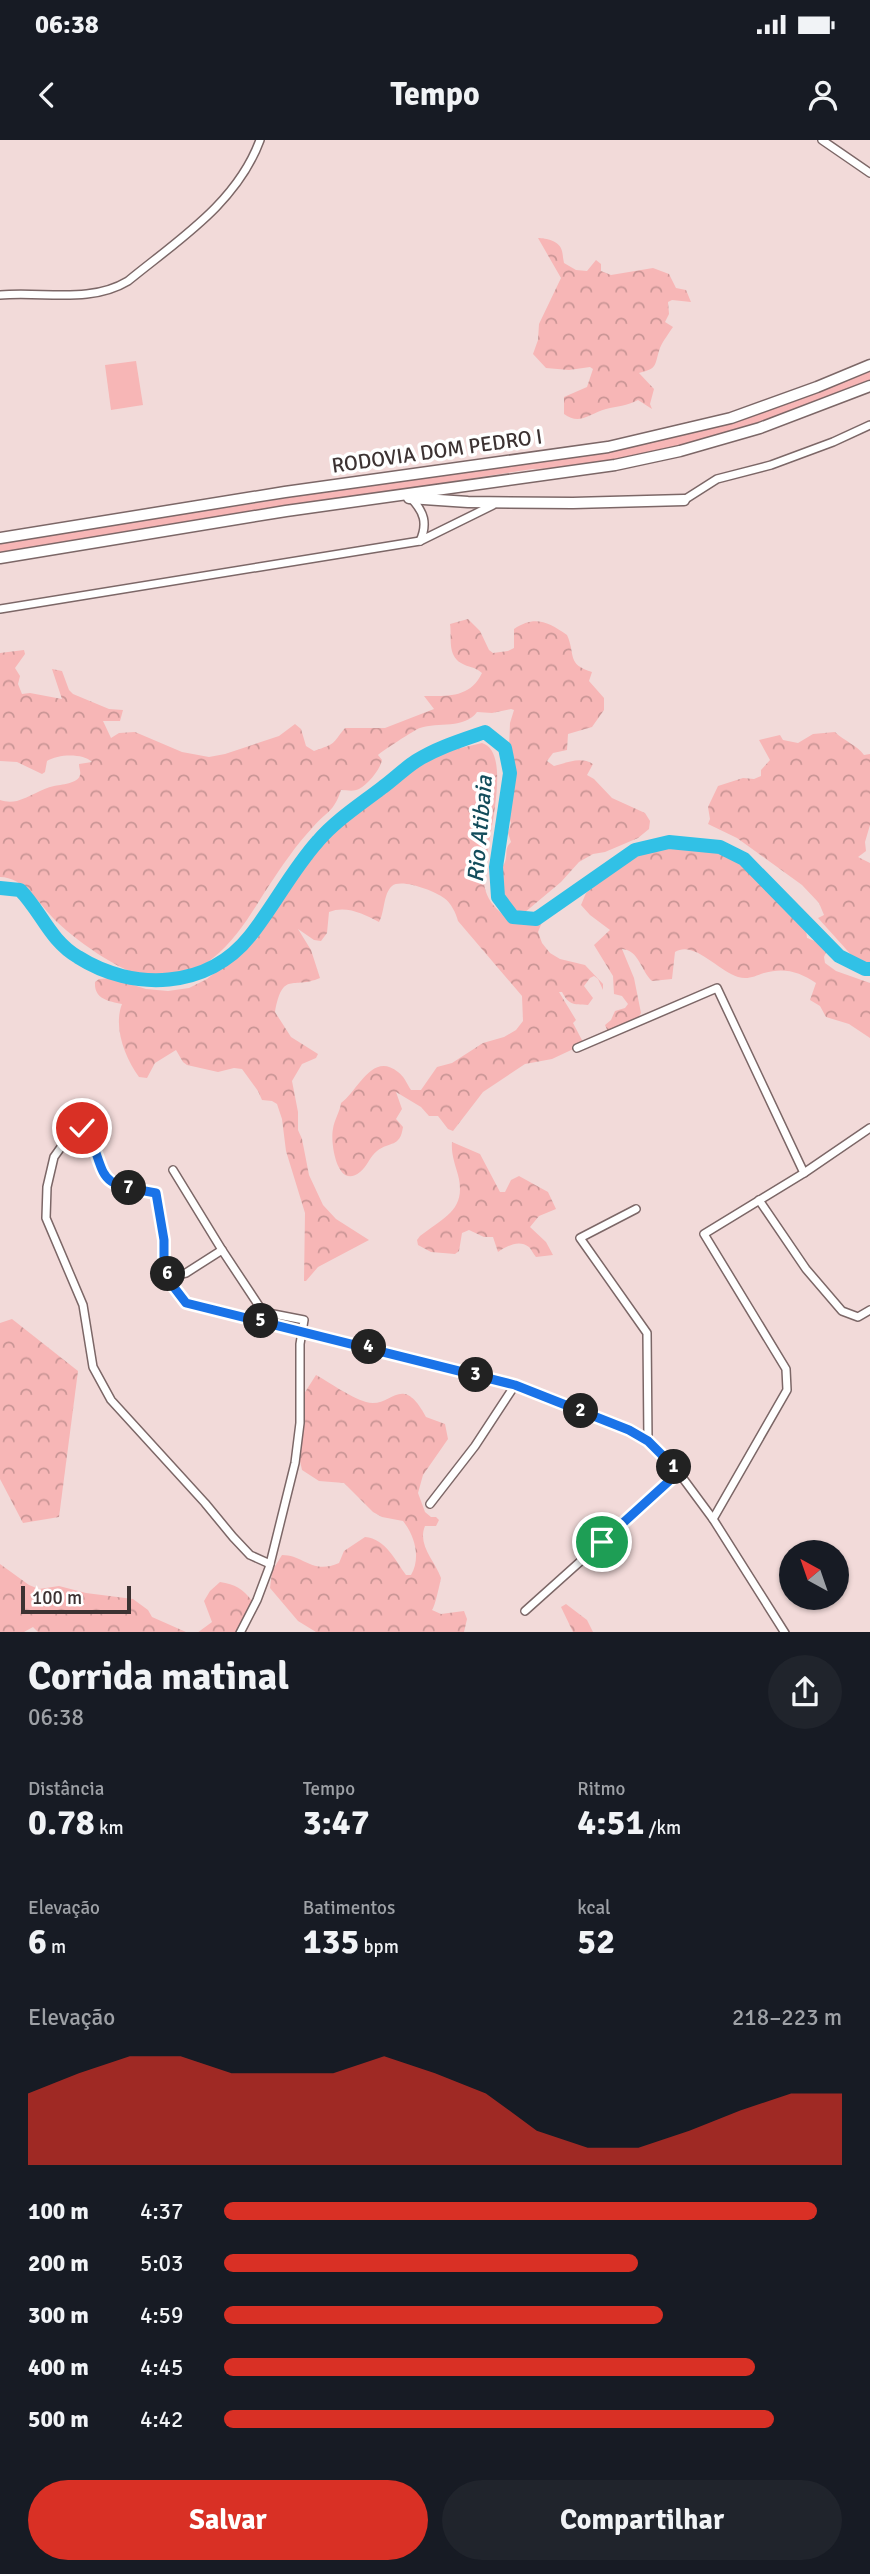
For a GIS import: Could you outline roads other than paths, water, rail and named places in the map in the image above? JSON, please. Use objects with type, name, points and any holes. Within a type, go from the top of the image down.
[{"type":"highway","name":"RODOVIA DOM PEDRO I","points":[[0,538],[285,492],[608,447],[731,418],[870,365]]},
{"type":"highway","name":"RODOVIA DOM PEDRO I","points":[[0,558],[642,459],[760,428],[870,386]]},
{"type":"highway","points":[[350,502],[411,498],[573,503],[684,500]]},
{"type":"street","points":[[0,295],[99,294],[116,289],[225,200],[244,174],[260,140]]},
{"type":"street","points":[[822,140],[870,173]]},
{"type":"street","points":[[684,500],[717,480],[771,465],[870,425]]},
{"type":"street","points":[[411,498],[424,518],[425,530],[420,541]]},
{"type":"street","points":[[0,609],[420,541],[501,502]]},
{"type":"street","points":[[577,1048],[717,988],[804,1173]]},
{"type":"street","points":[[270,1564],[250,1555],[233,1537],[111,1400],[93,1367],[83,1305],[46,1218],[47,1187],[54,1157],[69,1136],[82,1128],[88,1131],[101,1173],[108,1180],[118,1186],[156,1193],[164,1240],[164,1262],[173,1286],[186,1303],[515,1385],[629,1430],[648,1441],[679,1472],[713,1518],[784,1632]]},
{"type":"street","points":[[713,1518],[787,1390],[786,1369],[704,1234],[804,1173],[870,1128]]},
{"type":"street","points":[[173,1170],[263,1312],[304,1320],[300,1344],[300,1423],[295,1463],[270,1564],[257,1600],[241,1632]]},
{"type":"street","points":[[759,1200],[807,1269],[842,1311],[858,1317],[870,1310]]},
{"type":"street","points":[[636,1209],[580,1238],[647,1333],[648,1441]]},
{"type":"street","points":[[177,1275],[186,1273],[222,1250]]},
{"type":"street","points":[[430,1504],[475,1446],[515,1385]]},
{"type":"street","points":[[525,1611],[679,1472]]},
{"type":"waterway","name":"Rio Atibaia","points":[[0,888],[20,890],[60,943],[99,968],[146,980],[169,980],[192,975],[213,967],[233,954],[250,936],[309,852],[341,819],[424,756],[485,732],[505,748],[510,773],[496,867],[498,897],[513,917],[536,919],[635,850],[669,842],[720,847],[744,859],[839,956],[870,969]]}]
